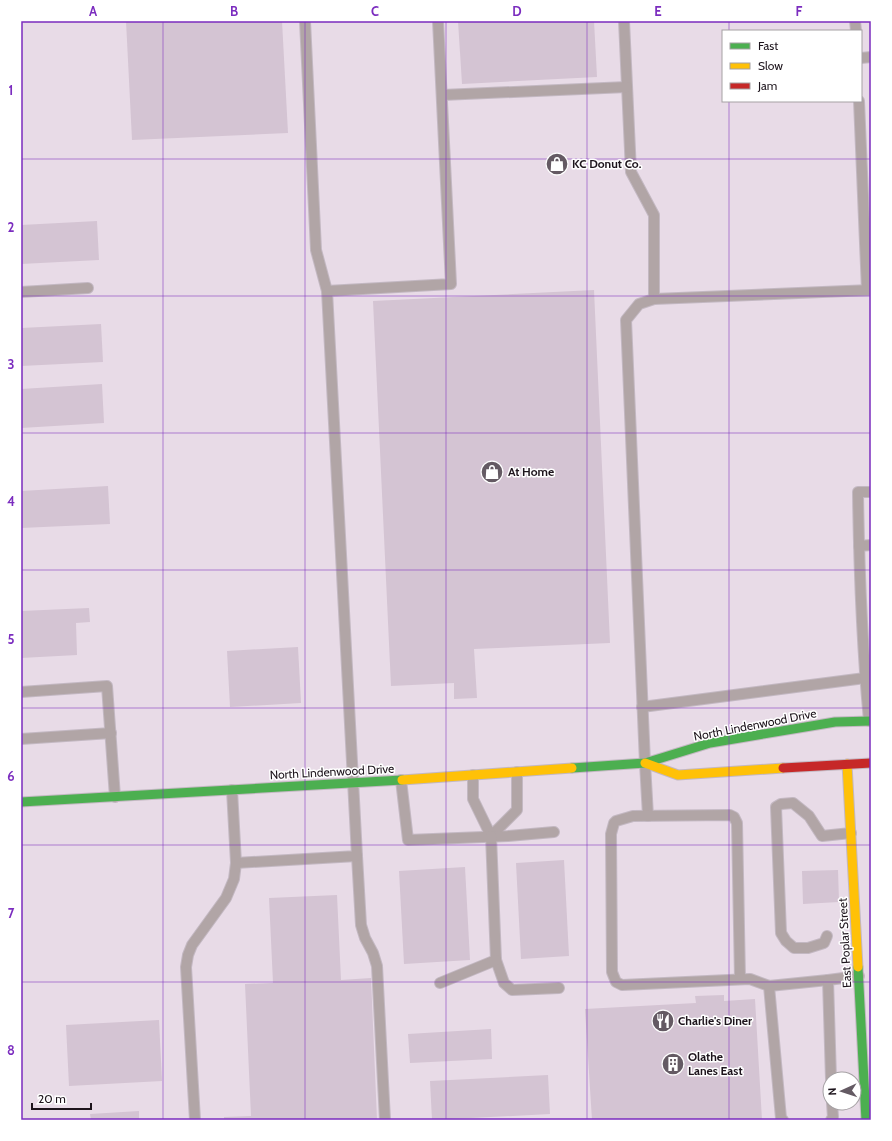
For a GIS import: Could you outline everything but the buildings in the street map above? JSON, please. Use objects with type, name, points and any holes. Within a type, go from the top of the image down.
[{"type":"street","name":"North Lindenwood Drive","points":[[21,802],[401,780],[645,763],[710,743],[835,722],[870,721]]},
{"type":"street","name":"North Lindenwood Drive","points":[[645,763],[678,775],[871,763]]},
{"type":"street","name":"East Poplar Street","points":[[847,764],[866,1120]]},
{"type":"lane","points":[[305,21],[316,250],[327,291],[359,903],[362,932],[373,953],[377,966],[385,1120]]},
{"type":"lane","points":[[327,291],[451,284],[438,21]]},
{"type":"lane","points":[[624,21],[631,172],[654,215],[654,299]]},
{"type":"lane","points":[[442,95],[627,87]]},
{"type":"lane","points":[[648,816],[626,320],[639,304],[654,299],[869,290],[859,102]]},
{"type":"lane","points":[[21,292],[88,288]]},
{"type":"lane","points":[[870,721],[865,678],[858,492],[871,492]]},
{"type":"lane","points":[[859,546],[871,545]]},
{"type":"lane","points":[[642,707],[865,678]]},
{"type":"lane","points":[[21,692],[107,686],[116,797]]},
{"type":"lane","points":[[21,739],[111,733]]},
{"type":"lane","points":[[491,836],[517,810],[517,772]]},
{"type":"lane","points":[[473,775],[473,799],[491,836],[496,960],[504,983],[512,990],[558,988]]},
{"type":"lane","points":[[401,780],[408,840],[554,832]]},
{"type":"lane","points":[[195,1120],[186,967],[188,955],[192,945],[228,893],[234,879],[236,863],[232,790]]},
{"type":"lane","points":[[827,936],[824,943],[808,948],[794,948],[786,941],[781,933],[776,807],[781,804],[793,803],[809,816],[822,836],[851,833]]},
{"type":"lane","points":[[740,979],[737,824],[734,817],[730,815],[633,816],[616,820],[611,834],[612,972],[616,982],[622,985],[750,979],[769,986],[859,976]]},
{"type":"lane","points":[[236,863],[357,856]]},
{"type":"lane","points":[[440,983],[496,960]]},
{"type":"lane","points":[[828,980],[831,1071]]},
{"type":"lane","points":[[769,986],[781,1118],[783,1120]]},
{"type":"traffic: fast","points":[[572,768],[645,763],[710,743],[835,722],[871,721]]},
{"type":"traffic: fast","points":[[21,802],[402,780]]},
{"type":"traffic: fast","points":[[858,967],[866,1120]]},
{"type":"traffic: slow","points":[[645,763],[678,775],[783,768]]},
{"type":"traffic: slow","points":[[847,764],[858,967]]},
{"type":"traffic: slow","points":[[402,780],[572,768]]},
{"type":"traffic: jam","points":[[783,768],[871,763]]},
{"type":"place","name":"KC Donut Co.","points":[[557,164]]},
{"type":"place","name":"At Home","points":[[492,472]]},
{"type":"place","name":"Charlie's Diner","points":[[663,1021]]},
{"type":"place","name":"Olathe Lanes East","points":[[673,1064]]}]
